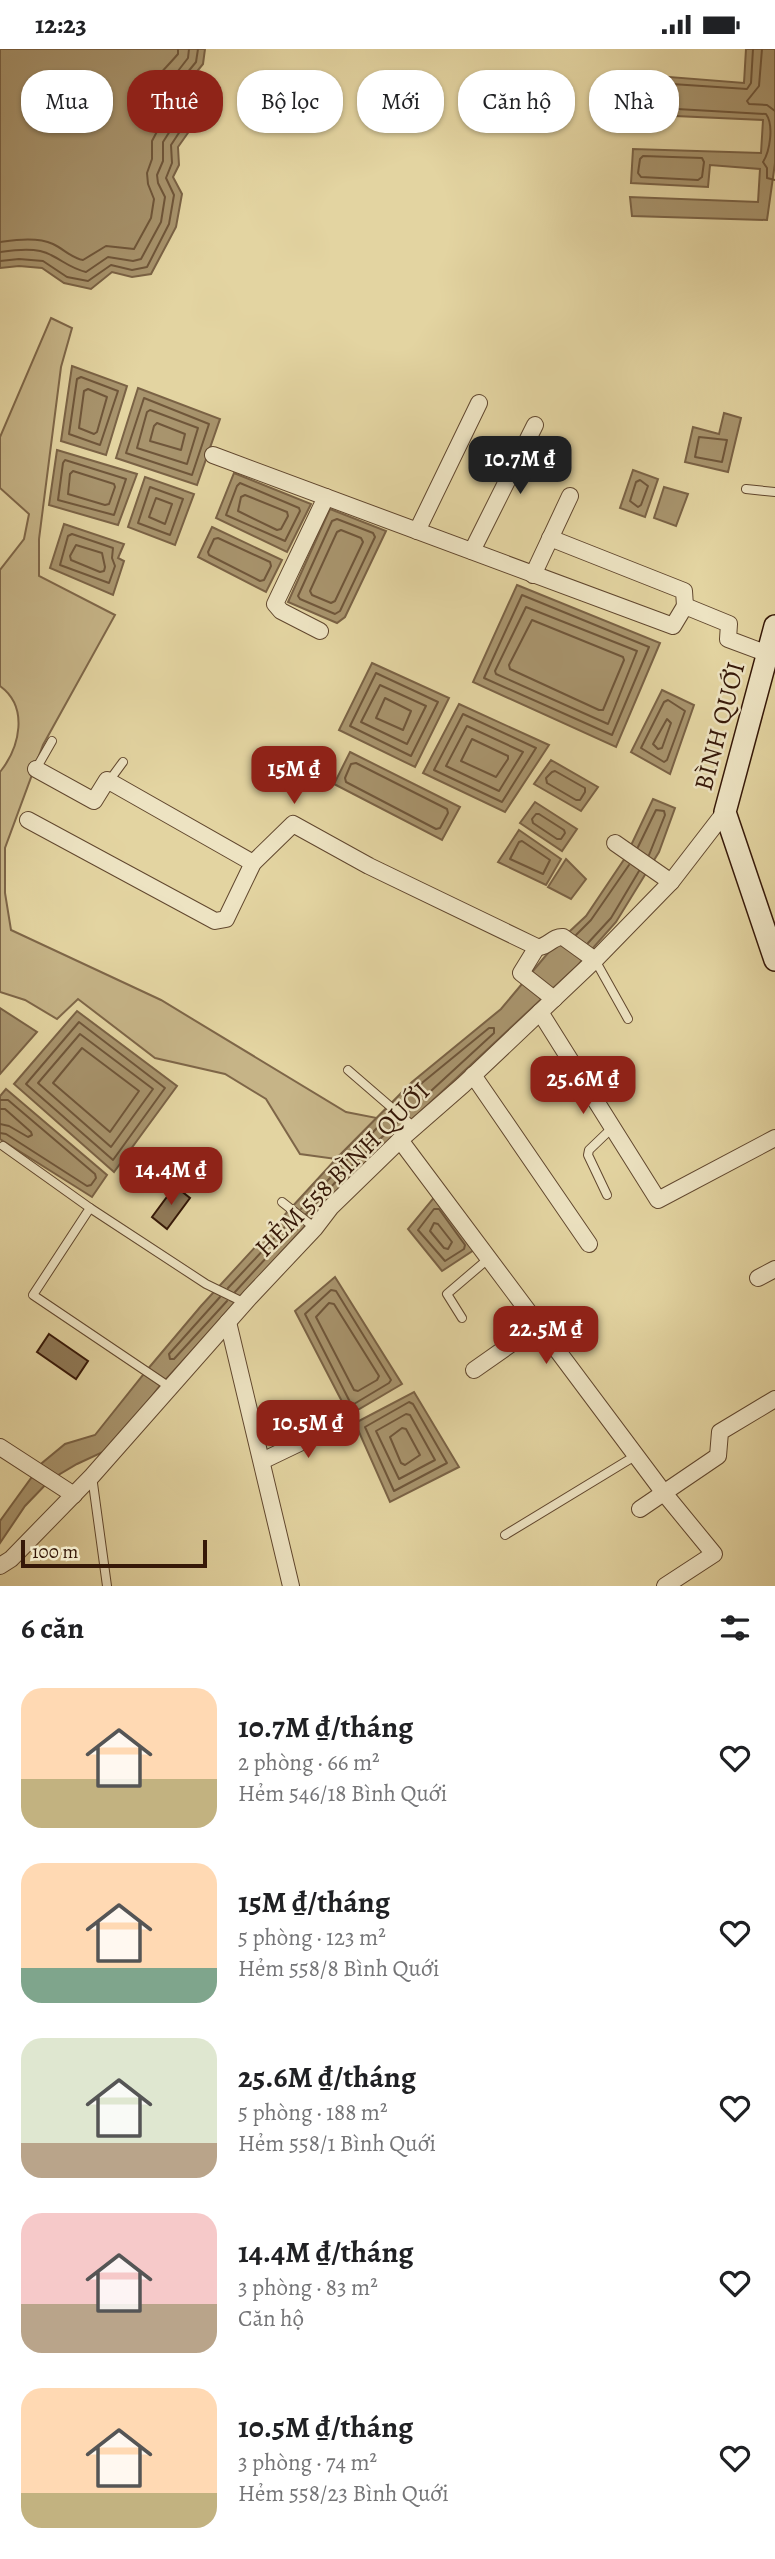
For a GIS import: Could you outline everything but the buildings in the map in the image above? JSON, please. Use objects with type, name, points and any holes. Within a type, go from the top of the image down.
[{"type":"main road","name":"BÌNH QUỚI","points":[[772,642],[768,680],[725,812],[775,960]]},
{"type":"street","points":[[417,531],[479,403]]},
{"type":"street","points":[[472,551],[535,425]]},
{"type":"street","points":[[213,455],[673,627],[685,606],[684,591],[551,538]]},
{"type":"street","points":[[533,575],[570,496]]},
{"type":"street","points":[[320,631],[281,611],[275,604],[326,497]]},
{"type":"street","points":[[685,606],[729,624],[728,639],[772,642]]},
{"type":"street","points":[[36,769],[94,801],[107,780],[110,781],[253,863]]},
{"type":"street","name":"HẺM 558 BÌNH QUỚI","points":[[5,1563],[92,1476],[331,1207],[412,1126],[472,1075],[540,1011],[671,882],[725,812]]},
{"type":"street","points":[[28,820],[215,921],[226,919],[253,863],[289,822],[369,866],[537,947],[544,946],[558,937],[568,940],[592,958]]},
{"type":"street","points":[[620,846],[671,882]]},
{"type":"street","points":[[537,947],[521,973],[552,997]]},
{"type":"street","points":[[540,1011],[658,1200],[775,1138]]},
{"type":"street","points":[[472,1075],[589,1244]]},
{"type":"street","points":[[400,1140],[635,1456],[714,1555],[665,1586]]},
{"type":"street","points":[[758,1278],[775,1269]]},
{"type":"street","points":[[228,1322],[291,1586]]},
{"type":"street","points":[[474,1370],[538,1325]]},
{"type":"street","points":[[640,1509],[718,1456],[720,1432],[775,1399]]},
{"type":"street","points":[[262,1461],[337,1425]]},
{"type":"street","points":[[0,1447],[74,1495]]},
{"type":"lane","points":[[746,489],[775,492]]},
{"type":"lane","points":[[36,769],[52,741]]},
{"type":"lane","points":[[110,781],[123,762]]},
{"type":"lane","points":[[592,958],[628,1019]]},
{"type":"lane","points":[[348,1070],[412,1126]]},
{"type":"lane","points":[[607,1195],[588,1155],[589,1150],[612,1128]]},
{"type":"lane","points":[[3,1146],[90,1208],[206,1284],[245,1303]]},
{"type":"lane","points":[[282,1202],[315,1228]]},
{"type":"lane","points":[[90,1208],[33,1295],[169,1387]]},
{"type":"lane","points":[[462,1318],[447,1294],[488,1259]]},
{"type":"lane","points":[[505,1535],[635,1456]]},
{"type":"lane","points":[[92,1476],[107,1586]]},
{"type":"shaded area","points":[[51,318],[72,328],[61,367],[39,539],[39,576],[115,615],[43,745],[5,848],[5,893],[11,930],[161,1000],[346,1112],[377,1118],[336,1159],[300,1154],[266,1099],[225,1074],[155,1058],[78,999],[57,1019],[25,1000],[0,992],[0,772],[13,751],[18,716],[9,695],[0,686],[0,570],[24,539],[29,514],[0,488],[0,437]]},
{"type":"water","points":[[0,49],[205,49],[203,64],[198,70],[127,70],[127,133],[188,133],[178,147],[179,165],[173,177],[182,194],[176,227],[151,274],[132,277],[112,272],[91,289],[64,283],[42,268],[0,268]]},
{"type":"water","points":[[746,49],[775,49],[775,163],[767,220],[632,216],[630,197],[758,202],[760,169],[710,165],[708,187],[631,183],[633,149],[761,153],[763,120],[679,116],[679,78],[744,83]]},
{"type":"water","points":[[72,366],[127,386],[106,455],[61,441]]},
{"type":"water","points":[[138,388],[220,419],[197,485],[116,458]]},
{"type":"water","points":[[724,413],[741,418],[728,472],[685,462],[693,427],[719,434]]},
{"type":"water","points":[[57,450],[137,474],[118,525],[49,505]]},
{"type":"water","points":[[633,470],[658,479],[645,517],[620,508]]},
{"type":"water","points":[[234,473],[311,504],[287,552],[216,518]]},
{"type":"water","points":[[145,477],[194,494],[175,545],[128,527]]},
{"type":"water","points":[[664,487],[688,494],[676,526],[654,518]]},
{"type":"water","points":[[330,509],[386,531],[345,617],[337,623],[288,602]]},
{"type":"water","points":[[64,524],[124,544],[118,558],[124,561],[113,595],[50,568]]},
{"type":"water","points":[[212,527],[282,560],[266,592],[198,557]]},
{"type":"water","points":[[517,585],[660,643],[616,747],[473,682]]},
{"type":"water","points":[[372,663],[449,698],[415,767],[339,730]]},
{"type":"water","points":[[662,690],[694,705],[670,774],[631,752]]},
{"type":"water","points":[[459,704],[549,745],[505,812],[423,773]]},
{"type":"water","points":[[350,752],[460,807],[442,840],[334,784]]},
{"type":"water","points":[[551,760],[598,787],[581,811],[534,784]]},
{"type":"water","points":[[653,799],[675,808],[659,852],[616,922],[578,965],[347,1180],[159,1387],[121,1437],[103,1452],[50,1480],[25,1506],[0,1543],[0,1521],[42,1463],[65,1444],[95,1435],[201,1306],[336,1159],[412,1082],[501,1009],[553,947],[586,916],[625,858]]},
{"type":"water","points":[[535,802],[577,829],[562,851],[520,823]]},
{"type":"water","points":[[519,830],[561,859],[546,885],[498,862]]},
{"type":"water","points":[[566,859],[586,879],[571,899],[548,887]]},
{"type":"water","points":[[0,1008],[37,1032],[0,1074]]},
{"type":"water","points":[[77,1011],[177,1086],[114,1172],[14,1084]]},
{"type":"water","points":[[6,1089],[107,1175],[92,1197],[0,1139],[0,1096]]},
{"type":"water","points":[[436,1195],[477,1248],[442,1271],[408,1229]]},
{"type":"water","points":[[335,1277],[402,1384],[349,1415],[295,1311]]},
{"type":"water","points":[[414,1392],[459,1467],[390,1502],[355,1423]]}]
